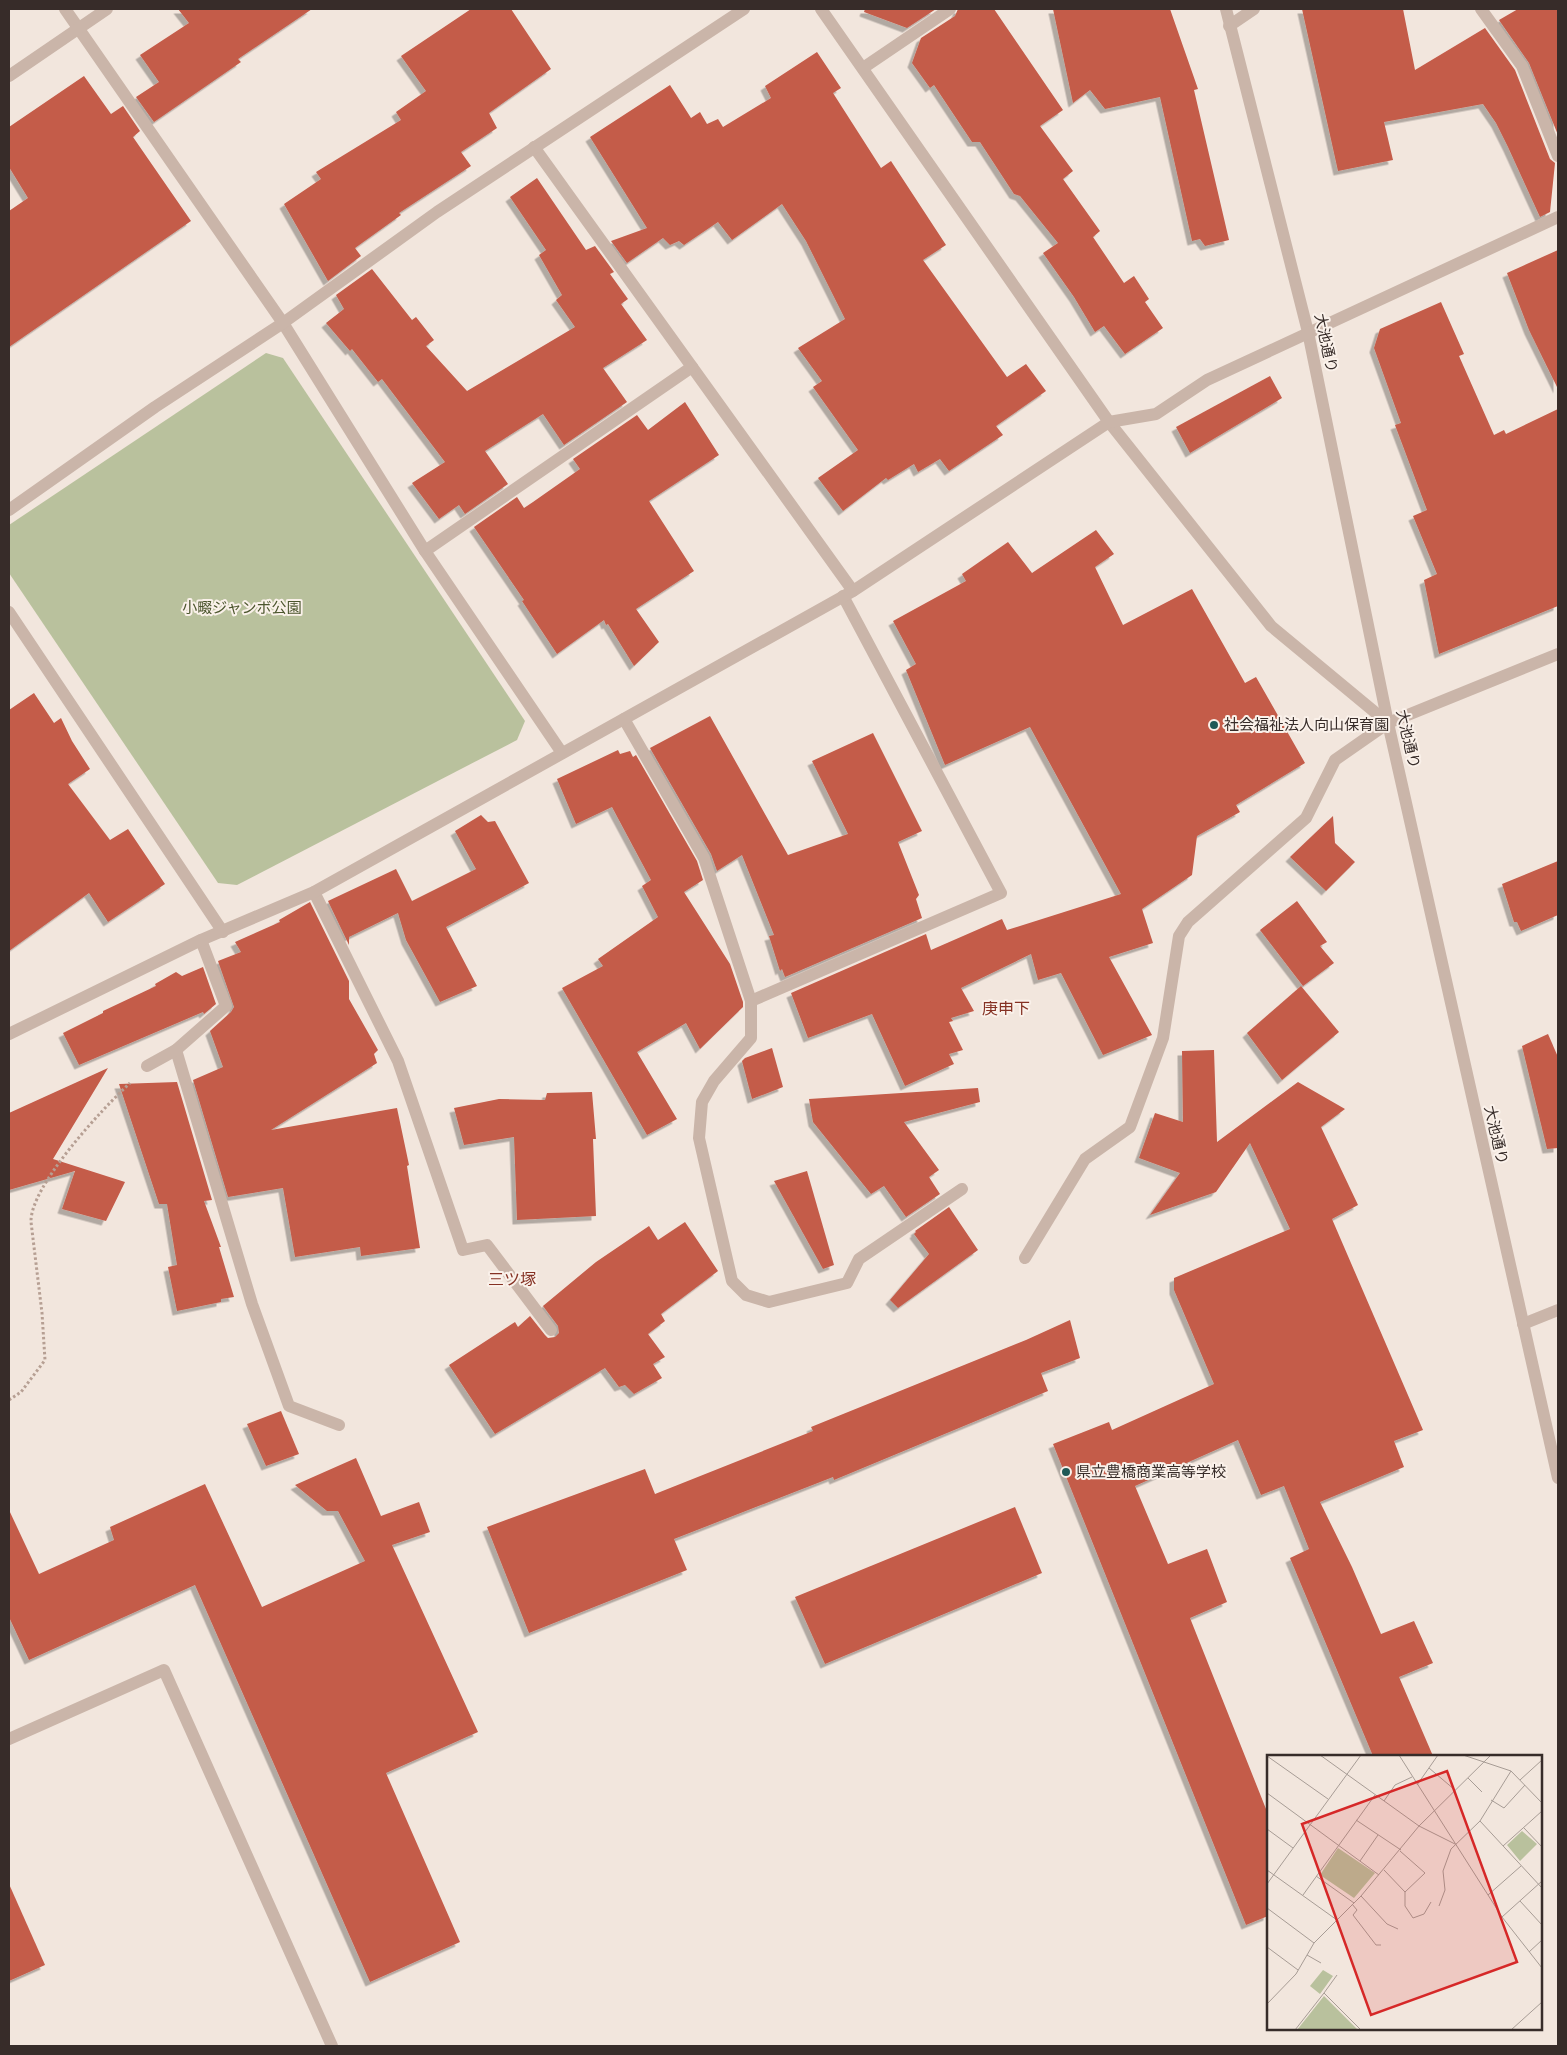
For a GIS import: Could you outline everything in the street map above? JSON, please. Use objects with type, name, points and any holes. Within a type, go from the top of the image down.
[{"type":"street","points":[[65,9],[283,323],[425,551],[562,754]]},
{"type":"street","points":[[9,76],[108,9]]},
{"type":"street","points":[[9,510],[155,407],[283,323],[438,212],[744,9]]},
{"type":"street","points":[[821,9],[1109,422],[1272,626],[1388,723]]},
{"type":"street","points":[[863,68],[950,9]]},
{"type":"street","name":"大池通り","points":[[1226,9],[1308,332],[1388,723],[1558,1478]]},
{"type":"street","points":[[1229,26],[1254,9]]},
{"type":"street","points":[[1481,9],[1522,66],[1558,156]]},
{"type":"street","points":[[534,147],[692,367],[848,593],[1001,893],[751,1001]]},
{"type":"street","points":[[9,1034],[200,940],[314,892],[848,593],[1109,422],[1156,414],[1207,380],[1558,217]]},
{"type":"street","points":[[425,551],[692,367]]},
{"type":"street","points":[[9,612],[222,932]]},
{"type":"street","points":[[1025,1258],[1085,1158],[1130,1127],[1163,1038],[1179,936],[1188,922],[1306,818],[1335,760],[1388,723],[1558,654]]},
{"type":"street","points":[[624,719],[704,858],[751,1001],[751,1038],[714,1081],[702,1102],[699,1138],[732,1281],[746,1295],[770,1302],[847,1283],[859,1259],[962,1189]]},
{"type":"street","points":[[314,892],[398,1061],[463,1250],[487,1245],[550,1330]]},
{"type":"street","points":[[147,1066],[176,1050],[226,1006],[200,940]]},
{"type":"street","points":[[176,1050],[252,1304],[289,1406],[339,1425]]},
{"type":"street","points":[[1523,1324],[1558,1310]]},
{"type":"street","points":[[9,1739],[164,1670],[332,2046]]},
{"type":"path","points":[[9,1400],[21,1392],[45,1360],[42,1313],[31,1222],[31,1213],[35,1201],[62,1160],[104,1108],[147,1066]]},
{"type":"green space","name":"小畷ジャンボ公園","points":[[266,353],[283,358],[525,721],[517,740],[237,885],[218,883],[9,573],[9,525]]},
{"type":"building","points":[[178,9],[312,9],[238,59],[241,62],[154,122],[136,97],[159,82],[140,55],[189,23]]},
{"type":"building","points":[[471,9],[511,9],[551,69],[489,113],[497,128],[461,152],[471,166],[399,213],[401,215],[355,248],[361,256],[328,281],[284,204],[321,179],[316,172],[401,120],[396,112],[426,91],[401,56]]},
{"type":"building","points":[[865,9],[936,9],[907,28],[864,12]]},
{"type":"building","points":[[958,9],[994,9],[1063,110],[1040,126],[1073,171],[1063,179],[1100,231],[1093,237],[1124,283],[1134,276],[1149,299],[1145,302],[1163,328],[1125,354],[1104,326],[1095,332],[1074,297],[1043,253],[1058,243],[1020,196],[1014,194],[980,142],[972,142],[934,85],[930,88],[912,63],[921,38],[955,16]]},
{"type":"building","points":[[1053,9],[1170,9],[1198,89],[1194,90],[1229,240],[1205,246],[1200,239],[1192,241],[1160,97],[1105,109],[1090,90],[1073,103]]},
{"type":"building","points":[[1302,9],[1403,9],[1415,70],[1485,28],[1515,70],[1550,159],[1555,163],[1550,212],[1540,217],[1496,123],[1483,104],[1384,122],[1393,160],[1338,171]]},
{"type":"building","points":[[1518,9],[1558,9],[1558,135],[1529,63],[1499,20]]},
{"type":"building","points":[[817,52],[841,88],[833,93],[881,168],[891,161],[946,245],[923,260],[1007,377],[1026,364],[1046,391],[996,426],[1003,435],[949,471],[940,459],[918,472],[914,464],[888,480],[886,478],[843,511],[818,478],[858,450],[813,387],[822,381],[798,348],[845,319],[806,241],[782,204],[732,240],[718,222],[684,245],[679,241],[670,245],[663,238],[627,263],[611,241],[647,228],[590,137],[670,85],[691,118],[700,112],[707,124],[718,119],[723,127],[771,98],[765,86]]},
{"type":"building","points":[[84,76],[111,114],[123,106],[140,131],[133,137],[191,221],[9,347],[9,211],[28,198],[9,167],[9,127]]},
{"type":"building","points":[[537,178],[586,250],[595,246],[614,272],[610,274],[628,299],[621,304],[647,340],[603,368],[627,402],[564,445],[543,414],[485,451],[508,484],[465,514],[459,505],[439,519],[412,483],[445,462],[382,379],[378,382],[352,349],[350,351],[326,323],[344,309],[336,295],[372,269],[412,320],[416,317],[434,340],[426,346],[467,391],[575,327],[556,300],[562,295],[539,255],[546,250],[510,197]]},
{"type":"building","points":[[1558,250],[1558,389],[1529,330],[1507,273]]},
{"type":"building","points":[[1441,302],[1464,354],[1459,356],[1494,435],[1504,430],[1506,434],[1558,409],[1558,606],[1439,654],[1424,580],[1437,574],[1413,516],[1427,510],[1395,425],[1401,423],[1374,348],[1380,329]]},
{"type":"building","points":[[1270,376],[1282,398],[1190,453],[1176,427]]},
{"type":"building","points":[[685,402],[719,455],[649,501],[694,571],[636,609],[659,642],[634,666],[604,620],[557,654],[522,601],[524,600],[474,527],[517,497],[524,508],[533,502],[580,469],[573,459],[637,415],[648,430]]},
{"type":"building","points":[[1096,530],[1114,554],[1095,567],[1123,625],[1192,589],[1245,683],[1256,677],[1305,763],[1236,805],[1240,812],[1197,836],[1192,875],[1142,909],[1153,943],[1109,957],[1152,1035],[1103,1055],[1061,973],[1038,980],[1031,954],[961,988],[974,1011],[951,1018],[953,1021],[949,1022],[963,1050],[949,1054],[954,1064],[905,1086],[872,1014],[808,1038],[791,993],[926,934],[931,950],[1002,919],[1007,930],[1121,894],[1030,727],[945,765],[906,670],[916,664],[893,621],[966,581],[962,574],[1008,542],[1032,573]]},
{"type":"building","points":[[34,693],[54,723],[61,718],[72,741],[90,769],[68,784],[110,840],[128,829],[165,884],[108,922],[89,893],[9,951],[9,710]]},
{"type":"building","points":[[710,716],[788,855],[848,834],[812,761],[873,733],[922,831],[898,842],[919,895],[916,899],[922,918],[785,977],[782,969],[780,971],[769,936],[774,935],[742,855],[717,871],[711,854],[650,748]]},
{"type":"building","points":[[618,750],[620,754],[630,751],[633,757],[636,755],[697,861],[703,880],[684,892],[730,964],[743,1002],[743,1007],[700,1049],[686,1023],[637,1052],[677,1119],[647,1135],[562,988],[603,966],[598,959],[658,917],[642,886],[651,880],[612,807],[576,824],[557,779]]},
{"type":"building","points":[[481,815],[488,822],[495,821],[529,883],[446,927],[477,986],[440,1002],[406,940],[398,913],[349,937],[349,945],[328,901],[396,869],[412,901],[476,869],[455,831]]},
{"type":"building","points":[[1333,816],[1335,843],[1355,862],[1326,891],[1290,857]]},
{"type":"building","points":[[1558,861],[1558,915],[1521,931],[1517,922],[1514,922],[1502,884]]},
{"type":"building","points":[[1297,901],[1327,942],[1320,946],[1334,963],[1303,986],[1260,930]]},
{"type":"building","points":[[310,902],[349,981],[349,999],[378,1050],[374,1054],[377,1063],[271,1130],[397,1108],[409,1165],[407,1166],[420,1248],[361,1256],[360,1247],[295,1257],[283,1188],[228,1197],[193,1080],[223,1067],[210,1031],[234,1007],[218,961],[241,952],[235,942],[280,922],[279,920]]},
{"type":"building","points":[[203,967],[216,1004],[204,1014],[203,1012],[79,1065],[63,1033],[103,1013],[103,1011],[156,986],[155,984],[176,972],[182,976]]},
{"type":"building","points":[[1301,986],[1339,1032],[1282,1080],[1247,1033]]},
{"type":"building","points":[[1548,1034],[1558,1057],[1558,1148],[1547,1149],[1522,1046]]},
{"type":"building","points":[[772,1048],[783,1087],[752,1099],[742,1061],[745,1058]]},
{"type":"building","points":[[1214,1050],[1217,1142],[1298,1082],[1345,1109],[1321,1127],[1358,1205],[1332,1219],[1423,1430],[1394,1441],[1404,1467],[1320,1502],[1352,1567],[1381,1634],[1414,1621],[1433,1663],[1399,1677],[1433,1755],[1373,1755],[1290,1558],[1309,1549],[1284,1486],[1261,1495],[1238,1440],[1135,1486],[1168,1564],[1207,1549],[1227,1602],[1190,1618],[1267,1811],[1267,1916],[1246,1925],[1053,1444],[1109,1422],[1112,1430],[1214,1384],[1174,1290],[1174,1278],[1290,1229],[1250,1143],[1216,1192],[1150,1215],[1180,1173],[1139,1158],[1155,1113],[1183,1122],[1182,1051]]},
{"type":"building","points":[[108,1068],[53,1159],[125,1182],[106,1221],[62,1209],[75,1171],[9,1190],[9,1113]]},
{"type":"building","points":[[177,1082],[212,1200],[204,1201],[221,1247],[219,1247],[234,1297],[221,1299],[221,1302],[177,1311],[168,1267],[177,1265],[167,1204],[159,1204],[119,1084]]},
{"type":"building","points":[[978,1088],[980,1102],[904,1122],[939,1170],[929,1177],[940,1194],[906,1217],[884,1186],[871,1194],[813,1122],[809,1099]]},
{"type":"building","points":[[592,1092],[596,1139],[593,1139],[596,1216],[517,1220],[514,1137],[464,1145],[454,1108],[499,1099],[545,1100],[547,1093]]},
{"type":"building","points":[[807,1171],[834,1265],[823,1269],[774,1181]]},
{"type":"building","points":[[949,1207],[978,1250],[898,1308],[890,1300],[929,1254],[914,1234],[915,1231]]},
{"type":"building","points":[[685,1222],[718,1271],[661,1314],[665,1321],[648,1334],[665,1357],[653,1364],[662,1378],[634,1394],[625,1385],[619,1387],[605,1368],[495,1434],[449,1365],[515,1322],[518,1327],[530,1316],[548,1338],[555,1337],[559,1333],[558,1326],[543,1306],[596,1262],[649,1226],[658,1240]]},
{"type":"building","points":[[1070,1320],[1080,1358],[1041,1373],[1048,1391],[834,1480],[833,1477],[674,1539],[687,1570],[529,1633],[487,1527],[645,1469],[655,1494],[813,1431],[811,1427],[1026,1340]]},
{"type":"building","points":[[281,1411],[299,1454],[266,1466],[247,1424]]},
{"type":"building","points":[[356,1458],[381,1516],[419,1502],[430,1532],[392,1545],[478,1732],[386,1773],[460,1942],[370,1982],[195,1585],[29,1660],[9,1617],[9,1510],[39,1574],[114,1540],[110,1527],[205,1484],[262,1607],[365,1561],[338,1511],[327,1511],[295,1485]]},
{"type":"building","points":[[1015,1507],[1042,1573],[825,1664],[795,1597]]},
{"type":"building","points":[[9,1884],[45,1965],[9,1981]]},
{"type":"place","name":"社会福祉法人向山保育園","points":[[1214,725]]},
{"type":"place","name":"県立豊橋商業高等学校","points":[[1066,1472]]},
{"type":"district","name":"庚申下","points":[[1006,1008]]},
{"type":"district","name":"三ツ塚","points":[[512,1279]]}]
